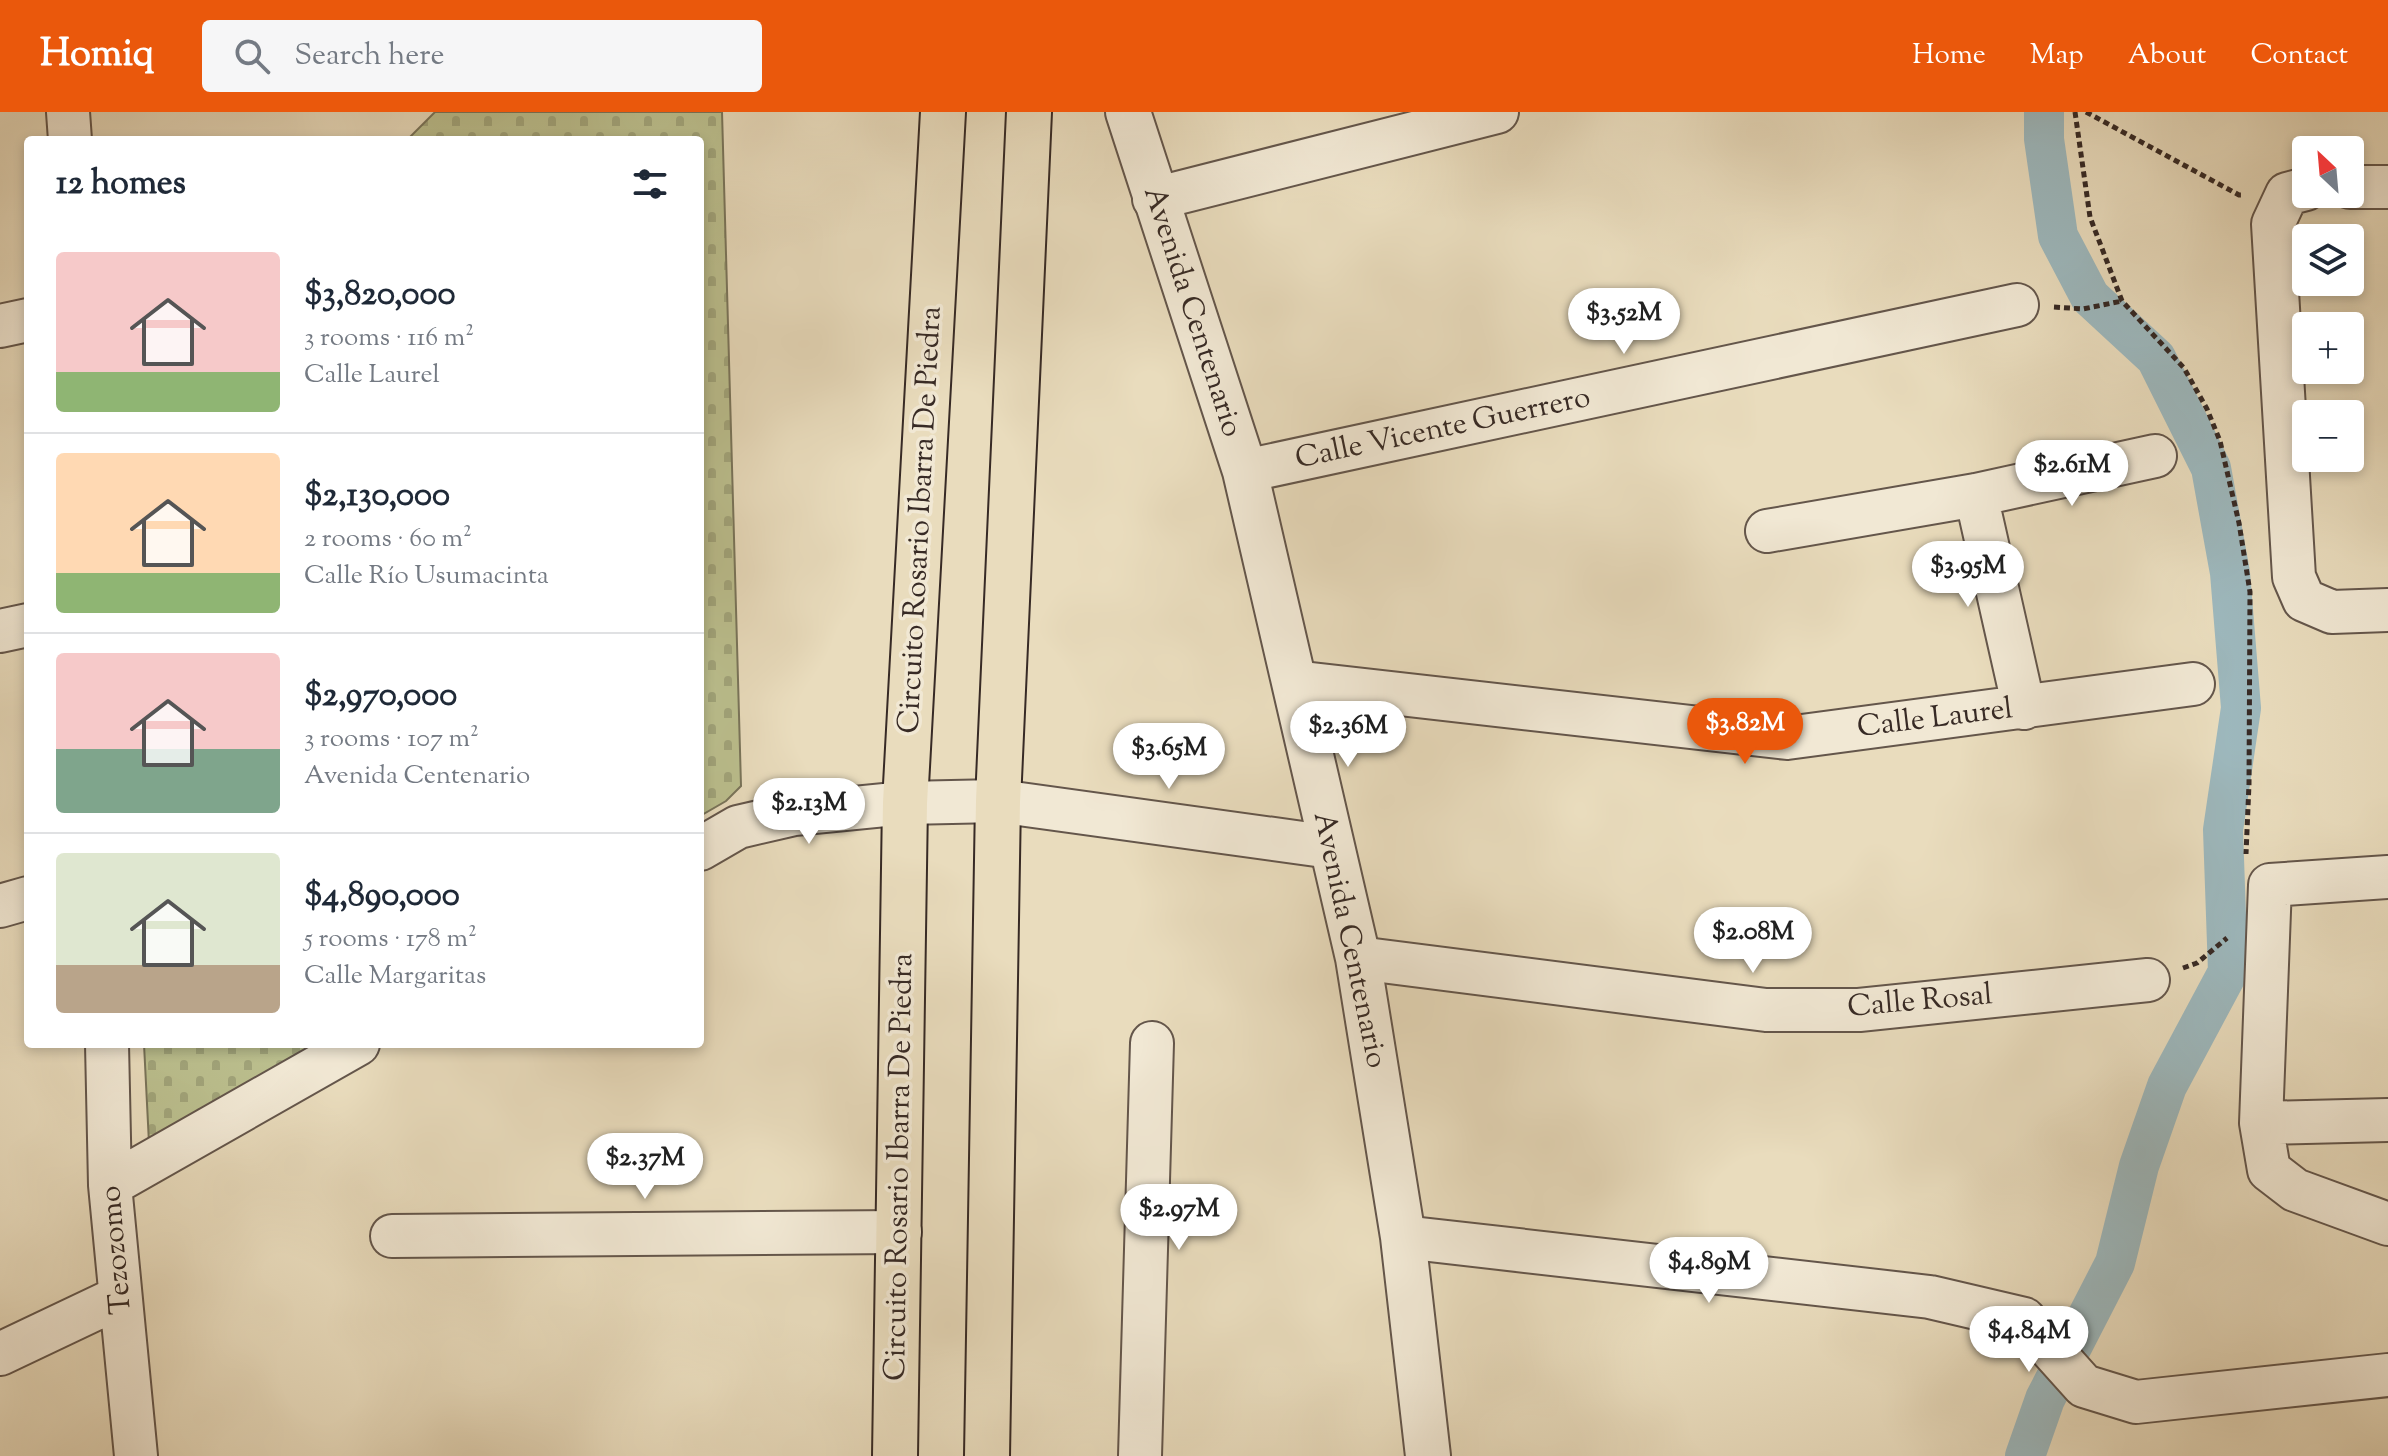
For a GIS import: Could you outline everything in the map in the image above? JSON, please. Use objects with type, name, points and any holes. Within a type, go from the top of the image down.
[{"type":"main road","name":"Circuito Rosario Ibarra De Piedra","points":[[895,1456],[905,803],[943,112]]},
{"type":"main road","points":[[987,1456],[998,801],[1029,112]]},
{"type":"street","points":[[68,112],[70,136]]},
{"type":"street","name":"Avenida Centenario","points":[[1128,112],[1245,471],[1358,958],[1403,1237],[1428,1456]]},
{"type":"street","points":[[1154,199],[1497,112]]},
{"type":"street","points":[[2364,187],[2388,187]]},
{"type":"street","points":[[2292,198],[2273,224],[2294,577],[2304,600],[2332,612],[2388,610]]},
{"type":"street","name":"Calle Vicente Guerrero","points":[[1245,471],[2017,305]]},
{"type":"street","points":[[0,326],[24,321]]},
{"type":"street","points":[[1767,531],[1976,495],[2155,456]]},
{"type":"street","points":[[1976,495],[2024,708]]},
{"type":"street","points":[[0,631],[24,626]]},
{"type":"street","name":"Calle Laurel","points":[[1294,682],[1787,738],[2193,684]]},
{"type":"street","points":[[704,847],[738,827],[794,814],[905,803],[998,801],[1331,847]]},
{"type":"street","points":[[2388,877],[2258,874],[2261,1123],[2269,1170],[2295,1190],[2388,1224]]},
{"type":"street","points":[[0,906],[24,899]]},
{"type":"street","name":"Calle Rosal","points":[[1358,958],[1766,1010],[1859,1010],[2148,980]]},
{"type":"street","points":[[1140,1456],[1152,1043]]},
{"type":"street","name":"Tezozomo","points":[[107,1048],[110,1185],[136,1456]]},
{"type":"street","points":[[110,1185],[351,1048]]},
{"type":"street","points":[[2261,1123],[2388,1120]]},
{"type":"street","points":[[392,1236],[900,1232]]},
{"type":"street","points":[[1403,1237],[1930,1297],[2024,1319],[2084,1386],[2136,1402],[2388,1375]]},
{"type":"street","points":[[0,1354],[120,1297]]},
{"type":"path","points":[[2075,112],[2090,217],[2122,301],[2184,368],[2207,409],[2220,441],[2239,523],[2250,592],[2249,784],[2258,874]]},
{"type":"path","points":[[2086,112],[2239,195],[2292,192]]},
{"type":"path","points":[[2083,309],[2122,301]]},
{"type":"path","points":[[2197,963],[2231,936]]},
{"type":"green space","points":[[435,112],[722,112],[741,786],[726,801],[704,814],[704,136],[411,136]]},
{"type":"green space","points":[[144,1048],[309,1048],[149,1143]]},
{"type":"waterway","points":[[2025,1456],[2045,1399],[2115,1263],[2139,1166],[2167,1086],[2228,972],[2223,830],[2241,708],[2230,573],[2211,468],[2156,358],[2090,297],[2058,236],[2044,139],[2044,112]]}]
